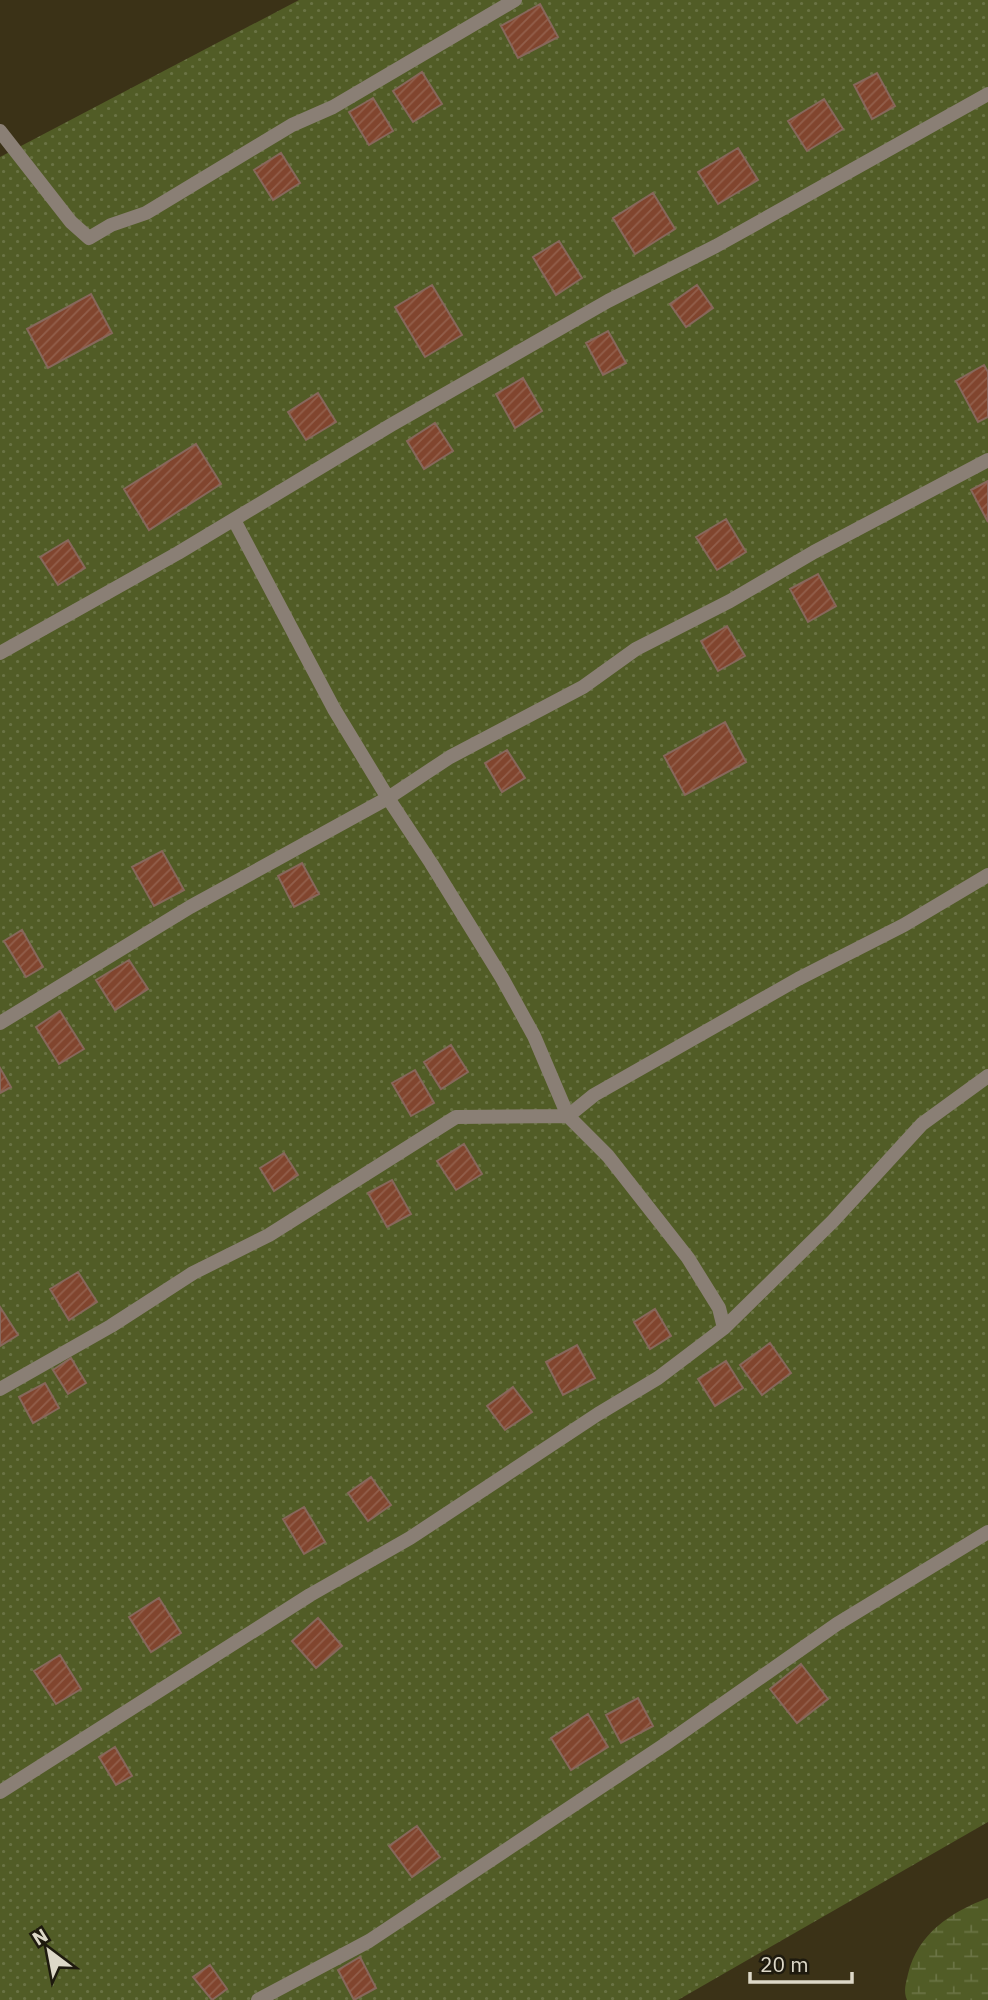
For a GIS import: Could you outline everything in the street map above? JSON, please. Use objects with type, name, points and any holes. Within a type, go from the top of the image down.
[{"type":"street","points":[[0,131],[71,222],[89,238],[111,225],[146,213],[292,125],[333,107],[515,0]]},
{"type":"street","points":[[0,653],[234,520],[391,425],[608,301],[716,246],[988,94]]},
{"type":"street","points":[[0,1023],[190,907],[388,798],[450,757],[583,687],[636,649],[730,601],[814,552],[988,460]]},
{"type":"street","points":[[234,520],[334,709],[502,978],[534,1036],[568,1116],[608,1156],[688,1258],[719,1308],[724,1328]]},
{"type":"street","points":[[0,1389],[111,1326],[193,1273],[269,1235],[456,1117],[568,1116],[594,1094],[798,979],[904,925],[988,874]]},
{"type":"street","points":[[0,1791],[310,1595],[410,1538],[598,1414],[658,1378],[724,1328],[833,1221],[922,1124],[988,1076]]},
{"type":"street","points":[[258,2000],[369,1941],[664,1745],[837,1624],[988,1532]]},
{"type":"green space","points":[[299,0],[988,0],[988,1822],[678,2000],[0,2000],[0,157]]},
{"type":"green space","points":[[988,1898],[988,2000],[907,2000],[905,1990],[908,1974],[928,1936],[949,1917]]},
{"type":"building","points":[[540,4],[558,37],[518,58],[501,26]]},
{"type":"building","points":[[422,72],[442,104],[413,122],[393,91]]},
{"type":"building","points":[[877,73],[895,106],[872,119],[854,85]]},
{"type":"building","points":[[373,98],[393,131],[369,145],[349,112]]},
{"type":"building","points":[[824,99],[843,129],[807,151],[788,121]]},
{"type":"building","points":[[738,148],[758,180],[718,204],[698,172]]},
{"type":"building","points":[[281,153],[300,183],[273,200],[254,170]]},
{"type":"building","points":[[653,193],[675,229],[635,254],[613,218]]},
{"type":"building","points":[[559,241],[582,278],[556,295],[533,257]]},
{"type":"building","points":[[432,285],[462,335],[425,357],[395,307]]},
{"type":"building","points":[[697,285],[713,308],[686,327],[670,304]]},
{"type":"building","points":[[91,294],[112,333],[48,368],[27,329]]},
{"type":"building","points":[[608,331],[626,363],[603,375],[586,343]]},
{"type":"building","points":[[984,365],[988,372],[988,417],[978,422],[956,381]]},
{"type":"building","points":[[523,378],[542,411],[515,428],[496,394]]},
{"type":"building","points":[[318,393],[336,422],[306,440],[288,412]]},
{"type":"building","points":[[435,423],[453,451],[424,469],[407,441]]},
{"type":"building","points":[[196,444],[221,484],[149,530],[124,489]]},
{"type":"building","points":[[988,481],[988,522],[971,490]]},
{"type":"building","points":[[726,519],[746,552],[717,570],[696,537]]},
{"type":"building","points":[[68,540],[85,568],[58,585],[40,557]]},
{"type":"building","points":[[818,574],[836,606],[808,622],[790,589]]},
{"type":"building","points":[[727,626],[745,656],[718,671],[701,641]]},
{"type":"building","points":[[725,722],[746,762],[685,795],[664,756]]},
{"type":"building","points":[[507,750],[525,778],[502,792],[485,763]]},
{"type":"building","points":[[162,851],[184,890],[154,906],[132,867]]},
{"type":"building","points":[[302,863],[319,894],[294,907],[278,876]]},
{"type":"building","points":[[22,930],[43,967],[26,977],[4,941]]},
{"type":"building","points":[[129,960],[148,989],[115,1010],[96,980]]},
{"type":"building","points":[[60,1011],[84,1049],[59,1064],[36,1027]]},
{"type":"building","points":[[451,1045],[468,1072],[441,1089],[424,1062]]},
{"type":"building","points":[[0,1068],[11,1087],[0,1093]]},
{"type":"building","points":[[415,1070],[434,1103],[411,1116],[392,1083]]},
{"type":"building","points":[[464,1144],[482,1174],[456,1190],[437,1161]]},
{"type":"building","points":[[284,1153],[298,1175],[274,1191],[260,1168]]},
{"type":"building","points":[[392,1180],[411,1214],[387,1227],[368,1193]]},
{"type":"building","points":[[78,1272],[97,1302],[69,1320],[50,1289]]},
{"type":"building","points":[[0,1307],[18,1335],[0,1346]]},
{"type":"building","points":[[655,1309],[671,1336],[650,1349],[634,1322]]},
{"type":"building","points":[[770,1343],[791,1373],[762,1395],[740,1365]]},
{"type":"building","points":[[577,1345],[595,1378],[563,1395],[546,1362]]},
{"type":"building","points":[[71,1358],[86,1383],[68,1394],[53,1370]]},
{"type":"building","points":[[726,1361],[743,1388],[715,1406],[698,1379]]},
{"type":"building","points":[[45,1383],[59,1408],[33,1423],[19,1397]]},
{"type":"building","points":[[513,1387],[532,1412],[505,1430],[487,1406]]},
{"type":"building","points":[[371,1477],[391,1505],[368,1521],[348,1493]]},
{"type":"building","points":[[304,1507],[325,1542],[304,1554],[283,1519]]},
{"type":"building","points":[[159,1598],[181,1633],[151,1652],[129,1617]]},
{"type":"building","points":[[318,1618],[342,1646],[316,1668],[292,1641]]},
{"type":"building","points":[[60,1655],[81,1689],[56,1704],[34,1671]]},
{"type":"building","points":[[801,1664],[828,1699],[797,1723],[770,1689]]},
{"type":"building","points":[[638,1698],[653,1726],[621,1743],[606,1715]]},
{"type":"building","points":[[588,1714],[608,1747],[571,1770],[551,1738]]},
{"type":"building","points":[[115,1747],[132,1776],[116,1785],[99,1757]]},
{"type":"building","points":[[417,1826],[440,1857],[412,1877],[389,1846]]},
{"type":"building","points":[[360,1957],[376,1988],[354,2000],[338,1970]]},
{"type":"building","points":[[210,1965],[227,1989],[212,2000],[193,1977]]}]
